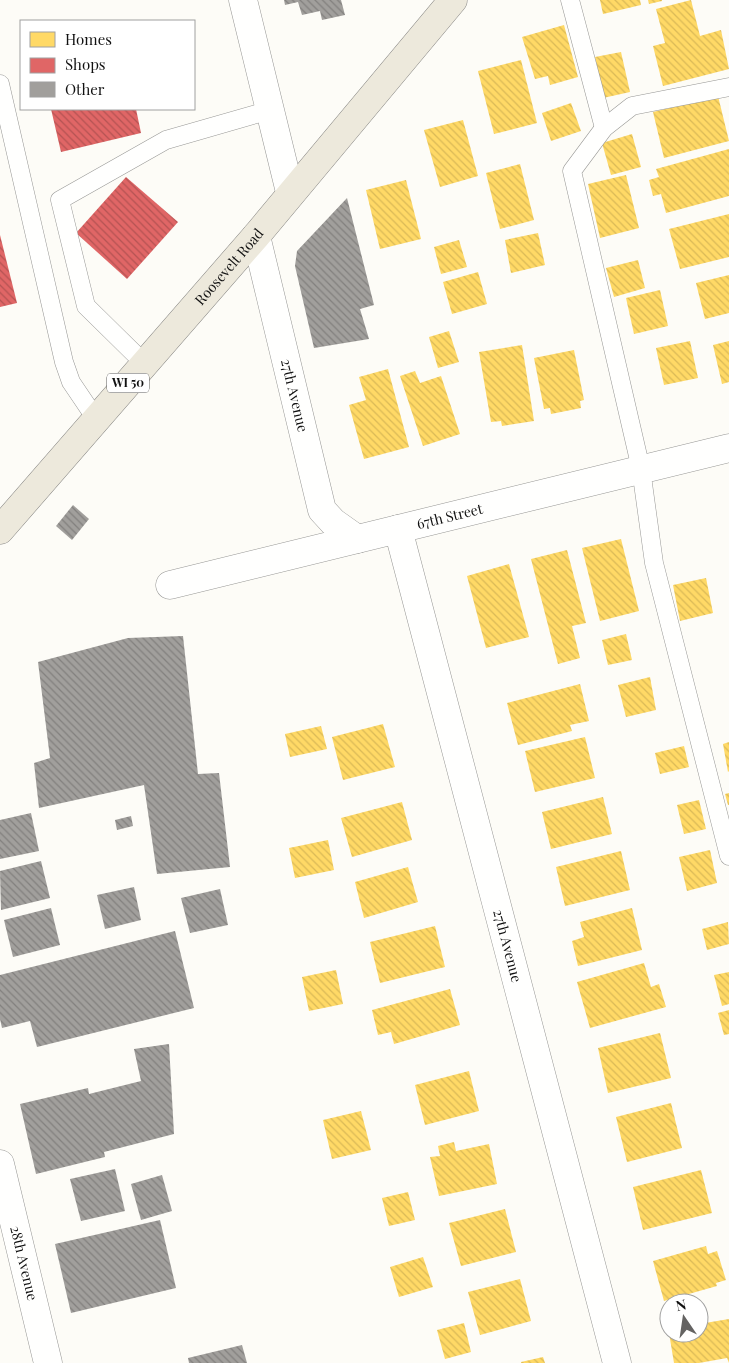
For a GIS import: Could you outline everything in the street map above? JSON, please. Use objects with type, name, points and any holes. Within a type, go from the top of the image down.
[{"type":"main road","name":"Roosevelt Road","points":[[0,530],[256,236],[290,192],[453,0]]},
{"type":"street","points":[[242,0],[290,192]]},
{"type":"street","name":"27th Avenue","points":[[256,236],[322,510],[333,522],[357,539]]},
{"type":"street","name":"67th Street","points":[[170,585],[729,448]]},
{"type":"street","name":"27th Avenue","points":[[398,529],[617,1363]]},
{"type":"street","name":"28th Avenue","points":[[0,1164],[48,1363]]},
{"type":"lane","points":[[570,0],[604,128]]},
{"type":"lane","points":[[0,84],[64,362],[71,382],[96,419]]},
{"type":"lane","points":[[729,87],[632,106],[604,128],[572,171],[641,469],[654,563],[729,856]]},
{"type":"lane","points":[[145,364],[86,306],[60,200],[166,140],[270,110]]},
{"type":"building: Homes","points":[[600,0],[640,0],[641,5],[603,14]]},
{"type":"building: Homes","points":[[648,0],[662,0],[662,1],[649,4]]},
{"type":"building: Homes","points":[[691,0],[700,36],[721,30],[729,69],[663,86],[653,46],[665,43],[656,9]]},
{"type":"building: Homes","points":[[564,25],[578,77],[550,85],[548,76],[535,79],[522,37]]},
{"type":"building: Homes","points":[[621,52],[630,92],[603,98],[595,57]]},
{"type":"building: Homes","points":[[521,60],[537,123],[494,134],[478,71]]},
{"type":"building: Homes","points":[[718,96],[729,141],[664,158],[653,112]]},
{"type":"building: Homes","points":[[571,103],[581,131],[551,141],[542,113]]},
{"type":"building: Homes","points":[[463,120],[478,176],[440,187],[424,130]]},
{"type":"building: Homes","points":[[632,134],[641,167],[611,175],[602,143]]},
{"type":"building: Homes","points":[[729,149],[729,196],[666,213],[661,194],[653,196],[649,180],[659,177],[656,169]]},
{"type":"building: Homes","points":[[520,164],[534,220],[500,229],[486,173]]},
{"type":"building: Homes","points":[[626,175],[639,228],[600,238],[588,184]]},
{"type":"building: Homes","points":[[406,180],[421,239],[380,249],[366,190]]},
{"type":"building: Homes","points":[[729,214],[729,257],[680,269],[669,229]]},
{"type":"building: Homes","points":[[538,233],[545,265],[511,273],[505,240]]},
{"type":"building: Homes","points":[[459,240],[467,267],[441,274],[434,247]]},
{"type":"building: Homes","points":[[638,260],[645,288],[614,297],[606,268]]},
{"type":"building: Homes","points":[[478,272],[487,304],[452,314],[443,282]]},
{"type":"building: Homes","points":[[729,275],[729,313],[705,319],[696,283]]},
{"type":"building: Homes","points":[[660,290],[668,326],[634,334],[626,298]]},
{"type":"building: Homes","points":[[449,331],[459,362],[438,368],[429,337]]},
{"type":"building: Homes","points":[[690,341],[698,378],[664,385],[656,348]]},
{"type":"building: Homes","points":[[729,341],[729,382],[722,384],[713,345]]},
{"type":"building: Homes","points":[[522,345],[534,421],[502,426],[501,421],[491,422],[479,352]]},
{"type":"building: Homes","points":[[574,350],[584,400],[580,401],[581,408],[551,414],[550,408],[544,409],[534,358]]},
{"type":"building: Homes","points":[[388,369],[409,447],[364,459],[349,405],[366,400],[359,377]]},
{"type":"building: Homes","points":[[415,371],[420,383],[441,376],[460,434],[423,446],[400,376]]},
{"type":"building: Homes","points":[[621,539],[639,611],[600,621],[582,548]]},
{"type":"building: Homes","points":[[567,550],[586,623],[572,626],[580,658],[558,664],[531,559]]},
{"type":"building: Homes","points":[[509,564],[529,637],[486,648],[467,576]]},
{"type":"building: Homes","points":[[706,578],[713,613],[680,621],[673,585]]},
{"type":"building: Homes","points":[[626,634],[632,660],[608,665],[602,640]]},
{"type":"building: Homes","points":[[650,677],[656,710],[626,717],[618,685]]},
{"type":"building: Homes","points":[[580,684],[589,721],[570,725],[572,731],[518,745],[507,703]]},
{"type":"building: Homes","points":[[383,724],[395,767],[343,780],[332,737]]},
{"type":"building: Homes","points":[[321,726],[327,749],[290,757],[285,734]]},
{"type":"building: Homes","points":[[585,737],[595,778],[535,792],[525,751]]},
{"type":"building: Homes","points":[[729,742],[729,771],[728,772],[723,744]]},
{"type":"building: Homes","points":[[684,746],[689,767],[660,774],[655,753]]},
{"type":"building: Homes","points":[[729,793],[729,805],[728,805],[725,794]]},
{"type":"building: Homes","points":[[603,797],[612,834],[551,849],[542,812]]},
{"type":"building: Homes","points":[[699,800],[706,829],[684,834],[677,805]]},
{"type":"building: Homes","points":[[402,802],[412,840],[352,857],[341,818]]},
{"type":"building: Homes","points":[[328,840],[334,870],[295,878],[289,848]]},
{"type":"building: Homes","points":[[710,850],[717,883],[687,891],[679,857]]},
{"type":"building: Homes","points":[[621,851],[630,890],[565,906],[556,867]]},
{"type":"building: Homes","points":[[408,867],[418,902],[364,918],[355,882]]},
{"type":"building: Homes","points":[[632,908],[642,950],[578,966],[572,941],[584,937],[580,922]]},
{"type":"building: Homes","points":[[728,922],[729,944],[707,950],[702,929]]},
{"type":"building: Homes","points":[[435,926],[445,967],[380,983],[370,942]]},
{"type":"building: Homes","points":[[644,963],[651,987],[659,984],[666,1007],[590,1028],[577,982]]},
{"type":"building: Homes","points":[[336,970],[343,1004],[309,1011],[302,977]]},
{"type":"building: Homes","points":[[729,972],[729,1004],[722,1006],[714,975]]},
{"type":"building: Homes","points":[[450,989],[460,1025],[394,1044],[391,1032],[378,1035],[372,1010]]},
{"type":"building: Homes","points":[[729,1010],[729,1034],[724,1035],[718,1013]]},
{"type":"building: Homes","points":[[660,1033],[671,1078],[608,1093],[598,1048]]},
{"type":"building: Homes","points":[[469,1071],[479,1111],[425,1125],[415,1085]]},
{"type":"building: Homes","points":[[671,1103],[682,1148],[627,1162],[616,1117]]},
{"type":"building: Homes","points":[[361,1111],[371,1150],[332,1159],[323,1120]]},
{"type":"building: Homes","points":[[454,1142],[456,1151],[489,1144],[497,1184],[439,1196],[430,1157],[440,1156],[438,1146]]},
{"type":"building: Homes","points":[[701,1170],[712,1213],[643,1230],[633,1187]]},
{"type":"building: Homes","points":[[408,1192],[415,1220],[389,1226],[382,1198]]},
{"type":"building: Homes","points":[[505,1209],[516,1252],[461,1266],[449,1223]]},
{"type":"building: Homes","points":[[706,1246],[708,1254],[717,1251],[726,1280],[716,1283],[717,1286],[692,1293],[662,1293],[653,1261]]},
{"type":"building: Homes","points":[[423,1257],[433,1287],[399,1297],[390,1267]]},
{"type":"building: Homes","points":[[520,1279],[531,1321],[480,1335],[468,1292]]},
{"type":"building: Homes","points":[[729,1319],[729,1363],[727,1358],[699,1363],[674,1363],[671,1343],[709,1343],[709,1322]]},
{"type":"building: Homes","points":[[464,1323],[471,1352],[445,1359],[437,1330]]},
{"type":"building: Homes","points":[[543,1357],[545,1363],[521,1363],[521,1362]]},
{"type":"building: Shops","points":[[51,110],[136,110],[141,133],[61,152]]},
{"type":"building: Shops","points":[[126,177],[178,222],[127,279],[76,233]]},
{"type":"building: Shops","points":[[0,235],[17,303],[0,307]]},
{"type":"building: Other","points":[[284,0],[341,0],[345,15],[322,20],[320,11],[302,15],[298,2],[285,5]]},
{"type":"building: Other","points":[[347,198],[374,305],[360,309],[369,339],[314,348],[295,266],[297,251]]},
{"type":"building: Other","points":[[73,505],[89,519],[72,540],[56,526]]},
{"type":"building: Other","points":[[183,636],[198,774],[219,773],[230,867],[157,874],[144,785],[39,808],[34,763],[50,758],[38,662],[128,638]]},
{"type":"building: Other","points":[[31,813],[39,851],[0,859],[0,820]]},
{"type":"building: Other","points":[[131,816],[133,826],[117,830],[115,820]]},
{"type":"building: Other","points":[[41,861],[50,898],[1,910],[0,871]]},
{"type":"building: Other","points":[[134,887],[141,920],[105,929],[97,895]]},
{"type":"building: Other","points":[[220,889],[228,925],[190,933],[181,898]]},
{"type":"building: Other","points":[[51,908],[60,945],[13,957],[4,920]]},
{"type":"building: Other","points":[[175,931],[194,1008],[37,1047],[30,1021],[2,1028],[0,1019],[0,975]]},
{"type":"building: Other","points":[[169,1044],[174,1134],[104,1152],[105,1157],[36,1174],[20,1104],[88,1088],[89,1094],[141,1081],[134,1049]]},
{"type":"building: Other","points":[[115,1169],[125,1211],[81,1221],[70,1179]]},
{"type":"building: Other","points":[[162,1175],[172,1211],[141,1220],[131,1184]]},
{"type":"building: Other","points":[[160,1220],[176,1288],[71,1313],[55,1244]]},
{"type":"building: Other","points":[[242,1345],[247,1363],[189,1363],[188,1358]]}]
